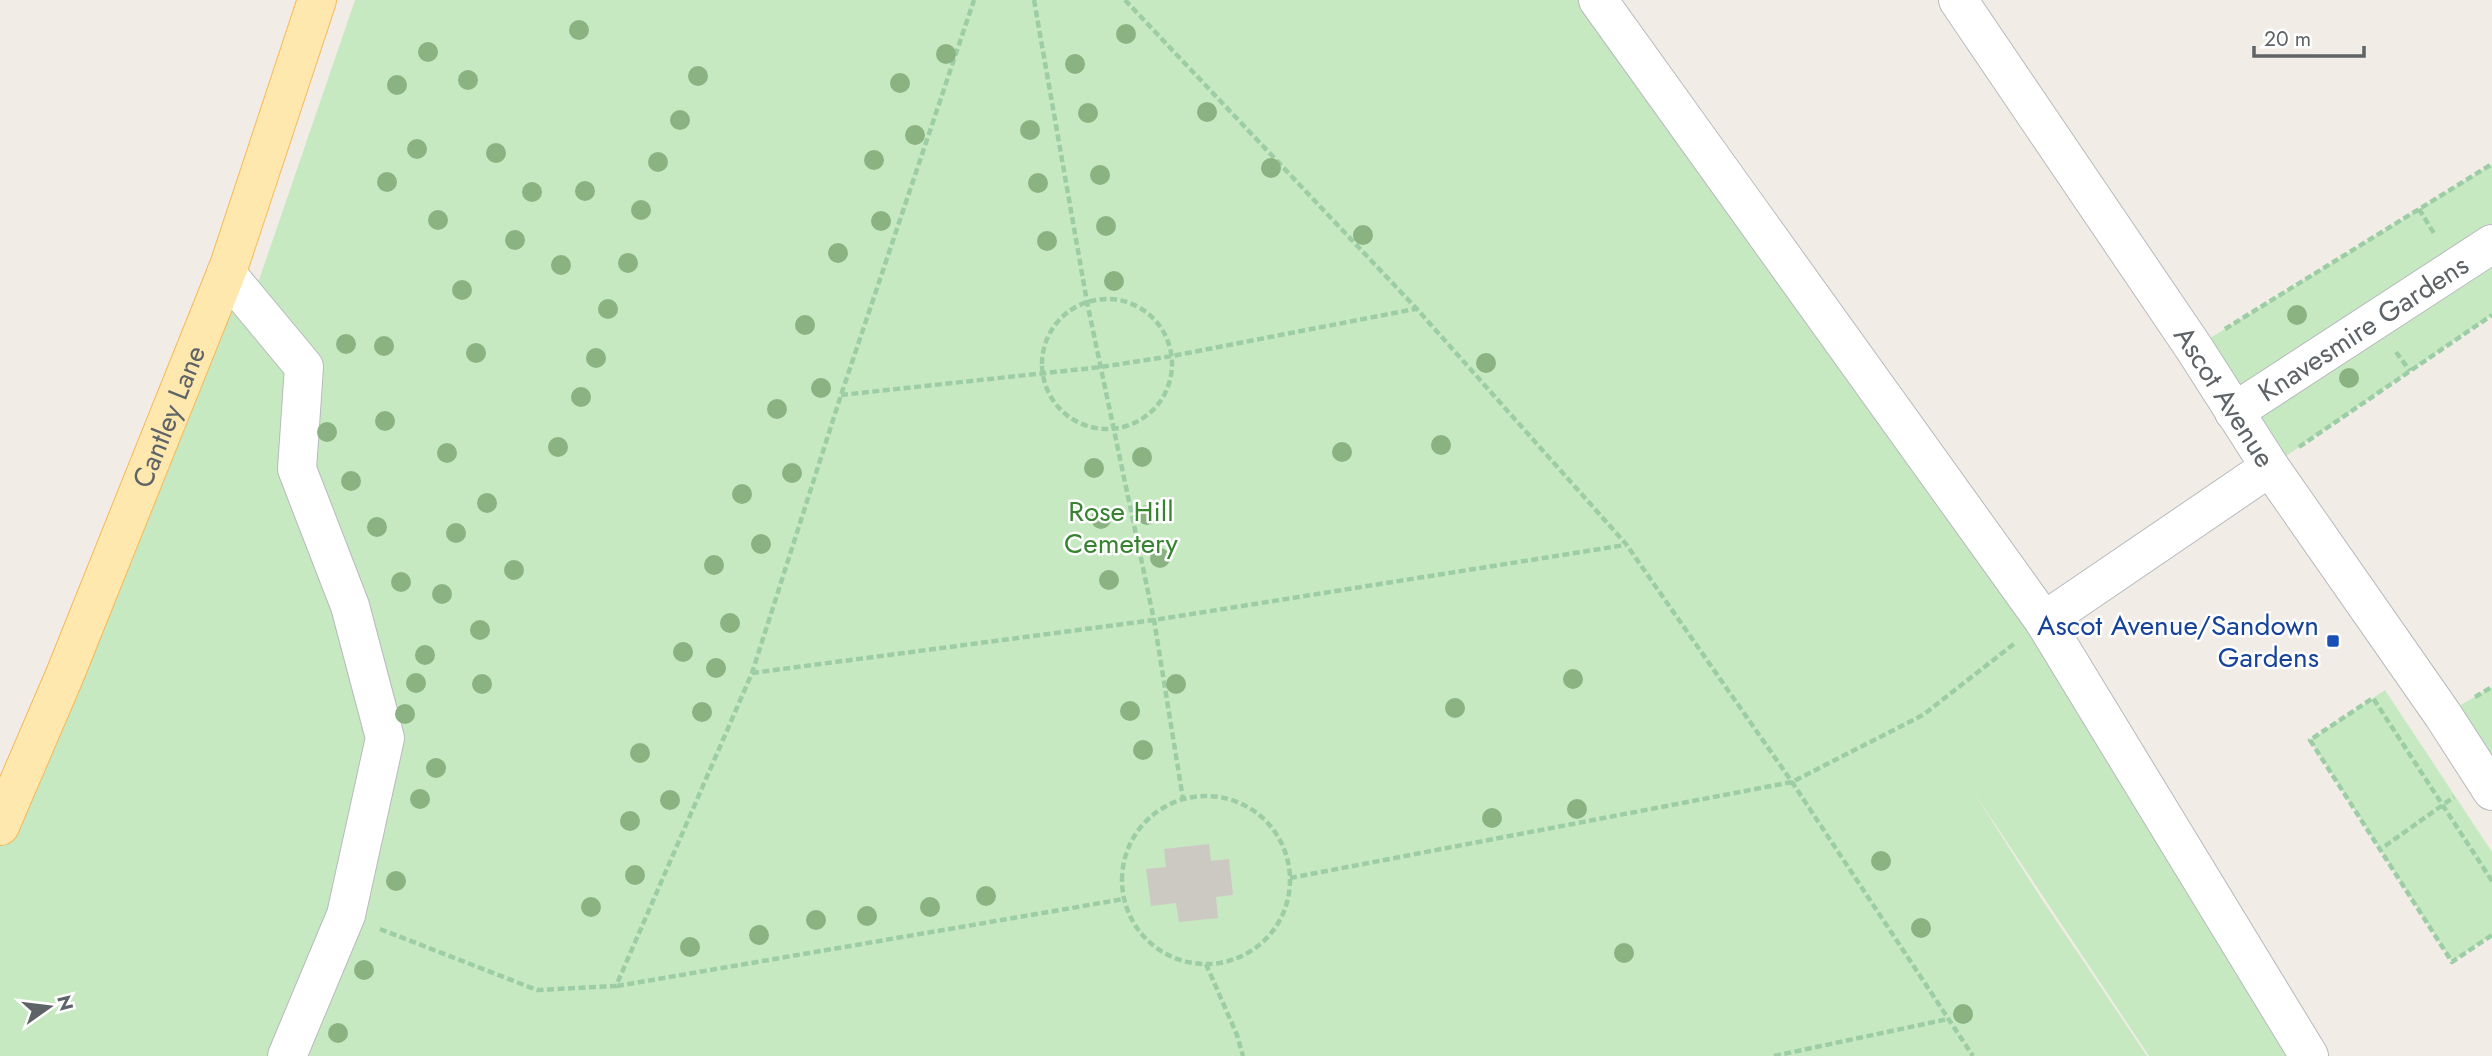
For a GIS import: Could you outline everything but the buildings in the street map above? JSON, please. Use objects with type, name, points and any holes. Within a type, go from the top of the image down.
[{"type":"main road","name":"Cantley Lane","points":[[0,825],[64,677],[226,273],[317,0]]},
{"type":"street","points":[[1598,0],[2044,621],[2309,1056]]},
{"type":"street","name":"Ascot Avenue","points":[[1958,0],[2194,348],[2270,467],[2489,785]]},
{"type":"street","name":"Knavesmire Gardens","points":[[2234,412],[2492,244]]},
{"type":"street","points":[[226,273],[304,367],[297,469],[350,606],[385,738],[346,915],[287,1056]]},
{"type":"street","points":[[2044,621],[2270,467]]},
{"type":"path","points":[[616,986],[752,673],[841,395],[974,0]]},
{"type":"path","points":[[1034,0],[1087,302],[1154,620],[1183,799]]},
{"type":"path","points":[[1125,0],[1416,308],[1626,544],[1792,782],[1972,1056]]},
{"type":"path","points":[[2194,348],[2492,164]]},
{"type":"path","points":[[1106,299],[1125,302],[1142,310],[1156,322],[1167,338],[1172,356],[1171,376],[1165,394],[1154,410],[1139,422],[1114,429],[1100,430],[1079,423],[1061,411],[1049,394],[1042,373],[1044,350],[1052,329],[1067,313],[1087,302],[1106,299]]},
{"type":"path","points":[[841,395],[1172,356],[1416,308]]},
{"type":"path","points":[[2270,467],[2492,315]]},
{"type":"path","points":[[752,673],[1154,620],[1626,544]]},
{"type":"path","points":[[1290,878],[1792,782],[1923,715],[2044,621]]},
{"type":"path","points":[[2492,881],[2373,698],[2310,740],[2452,962],[2492,935]]},
{"type":"path","points":[[2385,846],[2442,806],[2489,785]]},
{"type":"path","points":[[1208,795],[1233,800],[1256,812],[1273,830],[1285,853],[1290,878],[1286,904],[1275,928],[1256,948],[1232,960],[1206,964],[1178,959],[1153,946],[1135,925],[1124,898],[1122,873],[1127,849],[1140,827],[1159,809],[1183,799],[1208,795]]},
{"type":"path","points":[[346,915],[537,990],[616,986],[1124,898]]},
{"type":"path","points":[[1206,964],[1237,1035],[1243,1056]]},
{"type":"path","points":[[1774,1056],[1948,1019]]},
{"type":"green space","name":"Rose Hill Cemetery","points":[[355,0],[1598,0],[2044,621],[2309,1056],[2149,1056],[1973,791],[2147,1056],[0,1056],[0,826],[229,266],[259,280]]},
{"type":"green space","points":[[2492,164],[2492,315],[2270,467],[2194,348]]},
{"type":"green space","points":[[2492,687],[2492,791],[2443,715]]},
{"type":"green space","points":[[2385,690],[2492,852],[2492,935],[2452,962],[2310,740]]},
{"type":"place","name":"Ascot Avenue/Sandown Gardens","points":[[2333,641]]}]
